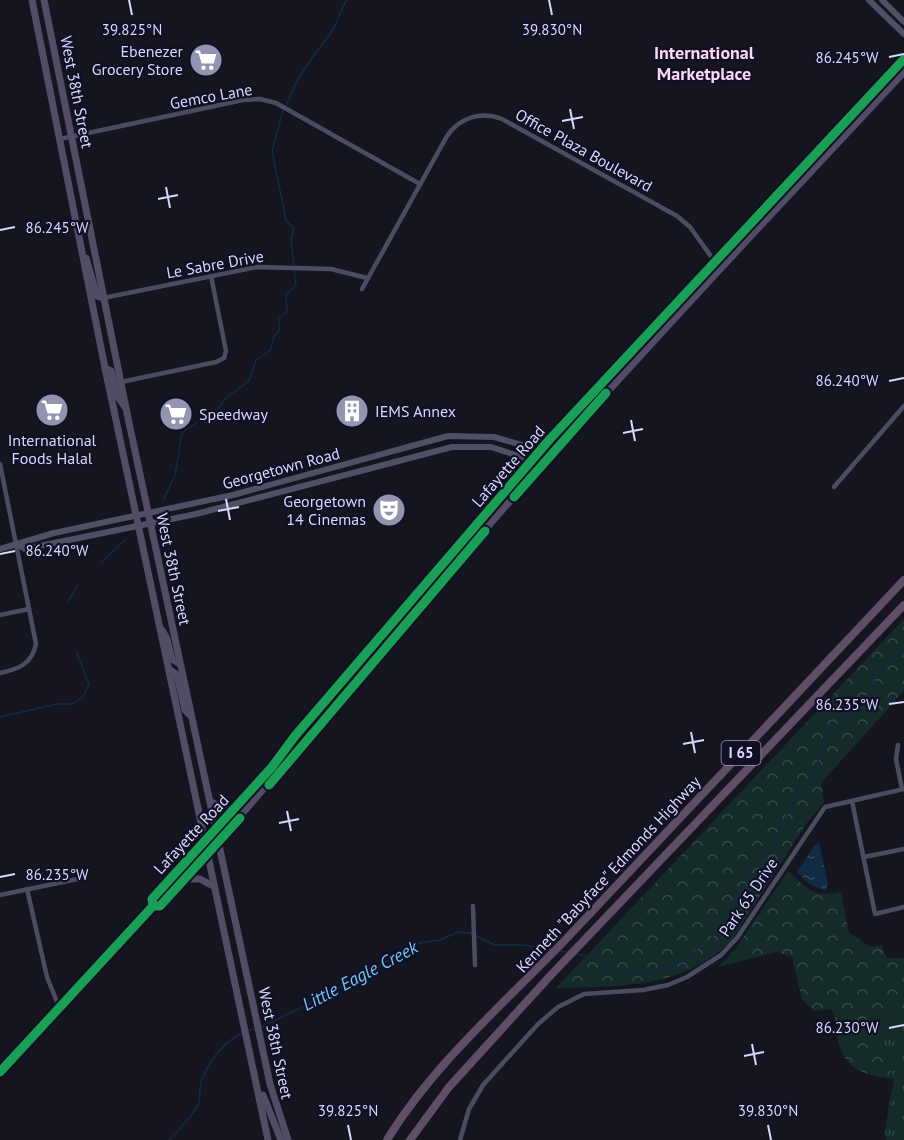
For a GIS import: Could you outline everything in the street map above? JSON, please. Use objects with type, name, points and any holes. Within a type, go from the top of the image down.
[{"type":"highway","name":"Kenneth \"Babyface\" Edmonds Highway","points":[[387,1140],[438,1070],[534,973],[904,580]]},
{"type":"highway","name":"Kenneth \"Babyface\" Edmonds Highway","points":[[410,1140],[448,1087],[550,976],[904,606]]},
{"type":"main road","name":"West 38th Street","points":[[32,0],[105,368],[204,842],[260,1090],[268,1140]]},
{"type":"main road","name":"West 38th Street","points":[[44,0],[103,298],[262,1048],[275,1104],[288,1140]]},
{"type":"main road","points":[[869,0],[904,34]]},
{"type":"main road","points":[[882,0],[904,22]]},
{"type":"main road","name":"Lafayette Road","points":[[153,906],[152,899],[235,808],[539,452],[904,59]]},
{"type":"main road","name":"Lafayette Road","points":[[0,1072],[153,906],[160,906],[219,842],[543,464],[720,268],[904,72]]},
{"type":"main road","points":[[79,242],[89,266],[97,296],[103,298]]},
{"type":"main road","points":[[105,368],[111,371],[118,397],[127,409]]},
{"type":"main road","name":"Georgetown Road","points":[[0,549],[18,546],[24,541],[233,495],[448,436],[494,437],[539,452],[549,458]]},
{"type":"main road","name":"Georgetown Road","points":[[18,546],[25,549],[196,514],[452,447],[491,447],[543,464]]},
{"type":"main road","points":[[160,628],[167,639],[172,659],[180,664]]},
{"type":"main road","points":[[169,669],[177,675],[186,710],[192,718]]},
{"type":"main road","points":[[211,802],[221,807],[235,808]]},
{"type":"main road","points":[[185,879],[200,879],[214,887]]},
{"type":"main road","points":[[260,1090],[268,1103],[281,1140]]},
{"type":"street","name":"Gemco Lane","points":[[60,139],[243,100],[262,99],[278,104],[420,184]]},
{"type":"street","name":"Office Plaza Boulevard","points":[[362,289],[454,127],[475,116],[496,116],[677,216],[690,227],[720,268]]},
{"type":"street","name":"Le Sabre Drive","points":[[103,298],[257,267],[340,270],[367,278]]},
{"type":"street","points":[[121,382],[216,362],[224,358],[226,351],[211,276]]},
{"type":"street","points":[[834,487],[904,406]]},
{"type":"street","points":[[0,464],[36,644],[30,660],[19,668],[0,673]]},
{"type":"street","points":[[0,615],[29,609]]},
{"type":"street","points":[[898,745],[896,759],[903,789],[852,801],[875,914],[904,907]]},
{"type":"street","name":"Park 65 Drive","points":[[460,1140],[469,1109],[483,1085],[558,1007],[584,994],[643,990],[668,985],[687,977],[721,955],[737,938],[825,807],[852,801]]},
{"type":"street","points":[[864,858],[904,849]]},
{"type":"street","points":[[0,895],[82,878]]},
{"type":"street","points":[[27,889],[47,977],[59,1007]]},
{"type":"street","points":[[473,906],[475,965]]},
{"type":"green space","points":[[904,619],[904,691],[821,783],[824,802],[806,824],[732,940],[714,956],[694,968],[650,982],[603,987],[556,988]]},
{"type":"green space","points":[[788,871],[817,893],[841,892],[849,933],[871,947],[881,945],[887,958],[904,958],[904,1011],[876,1020],[894,1079],[866,1074],[846,1059],[838,1040],[836,1020],[831,1009],[814,1011],[802,999],[792,957],[777,952],[718,967],[734,951]]},
{"type":"green space","points":[[904,1011],[904,1140],[886,1140],[885,1130],[894,1079],[876,1020]]},
{"type":"water","points":[[819,842],[828,884],[825,891],[809,884],[797,872]]},
{"type":"waterway","points":[[286,106],[299,77],[333,30],[347,0]]},
{"type":"waterway","points":[[283,110],[272,151],[286,220],[294,229],[291,241],[294,265]]},
{"type":"waterway","points":[[163,501],[175,475],[182,433],[200,420],[212,416],[227,397],[249,381],[256,360],[271,350],[273,338],[280,330],[278,318],[287,312],[286,295],[296,285],[294,270]]},
{"type":"waterway","points":[[101,563],[126,539]]},
{"type":"waterway","points":[[68,602],[77,586]]},
{"type":"waterway","points":[[0,717],[57,704],[73,704],[83,697],[89,685],[77,653]]},
{"type":"waterway","name":"Little Eagle Creek","points":[[576,954],[598,958],[610,968],[649,972],[688,960],[698,948],[709,943],[749,880],[761,870],[769,848],[785,825],[788,810],[794,798],[812,785],[817,772],[819,746],[828,733],[865,701],[879,669],[904,654]]},
{"type":"waterway","name":"Little Eagle Creek","points":[[261,1027],[317,1000],[420,943],[440,940],[458,932],[470,933],[495,945],[523,945],[551,949]]},
{"type":"waterway","name":"Little Eagle Creek","points":[[559,951],[569,952]]},
{"type":"waterway","name":"Little Eagle Creek","points":[[247,1031],[257,1028]]},
{"type":"waterway","name":"Little Eagle Creek","points":[[169,1140],[198,1105],[201,1082],[212,1060],[223,1047],[242,1033]]},
{"type":"cycle path","points":[[0,1072],[153,906],[152,899],[272,767],[295,736],[550,439],[904,59]]},
{"type":"cycle path","points":[[514,497],[606,393]]},
{"type":"cycle path","points":[[269,785],[485,531]]},
{"type":"cycle path","points":[[153,906],[160,906],[240,818]]},
{"type":"place","name":"Ebenezer Grocery Store","points":[[206,60]]},
{"type":"place","name":"International Foods Halal","points":[[52,410]]},
{"type":"place","name":"IEMS Annex","points":[[352,411]]},
{"type":"place","name":"Speedway","points":[[176,414]]},
{"type":"place","name":"Georgetown 14 Cinemas","points":[[389,510]]},
{"type":"district","name":"International Marketplace","points":[[704,63]]}]
